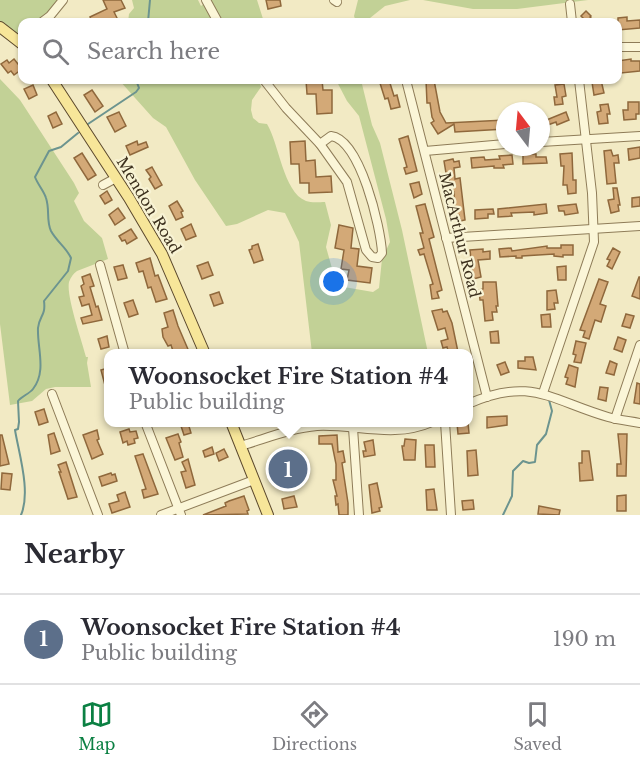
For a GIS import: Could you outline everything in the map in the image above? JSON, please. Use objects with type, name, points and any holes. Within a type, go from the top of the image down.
[{"type":"main road","points":[[0,27],[18,39]]},
{"type":"main road","name":"Mendon Road","points":[[55,84],[162,254],[203,349]]},
{"type":"main road","points":[[233,427],[268,515]]},
{"type":"street","points":[[51,18],[63,0]]},
{"type":"street","points":[[206,0],[216,18]]},
{"type":"street","points":[[570,4],[572,18]]},
{"type":"street","points":[[622,47],[640,47]]},
{"type":"street","points":[[267,84],[296,120],[320,144],[347,182],[366,250],[372,257],[378,258],[382,254],[382,239],[366,182],[358,164],[344,142],[337,137],[331,136],[320,144]]},
{"type":"street","name":"MacArthur Road","points":[[407,84],[487,397]]},
{"type":"street","points":[[543,393],[594,242],[587,138],[580,84]]},
{"type":"street","points":[[550,141],[640,136]]},
{"type":"street","points":[[425,151],[496,145]]},
{"type":"street","points":[[103,185],[116,178]]},
{"type":"street","points":[[446,238],[640,226]]},
{"type":"street","points":[[100,266],[124,349]]},
{"type":"street","points":[[615,418],[640,345]]},
{"type":"street","points":[[473,402],[507,392],[543,393],[615,418],[640,423]]},
{"type":"street","points":[[52,394],[98,515]]},
{"type":"street","points":[[147,427],[180,512]]},
{"type":"street","points":[[240,446],[311,427]]},
{"type":"street","points":[[336,427],[396,431],[422,427]]},
{"type":"street","points":[[446,427],[451,515]]},
{"type":"street","points":[[353,428],[359,515]]},
{"type":"street","points":[[161,515],[180,512],[254,480]]},
{"type":"green space","points":[[0,0],[62,0],[52,18],[18,18],[18,43],[0,29]]},
{"type":"green space","points":[[132,0],[198,0],[201,6],[208,0],[257,0],[263,18],[128,18],[134,8]]},
{"type":"green space","points":[[358,0],[410,0],[385,6],[370,18],[355,18]]},
{"type":"green space","points":[[423,0],[588,0],[517,9],[473,9]]},
{"type":"green space","points":[[0,79],[20,100],[74,183],[79,193],[74,201],[84,221],[102,238],[108,259],[77,271],[69,282],[72,308],[86,357],[88,357],[91,387],[46,389],[32,401],[10,405],[0,324]]},
{"type":"green space","points":[[123,84],[260,84],[261,87],[252,100],[253,118],[259,123],[267,124],[287,178],[298,196],[308,202],[325,202],[331,225],[326,247],[335,279],[344,287],[373,292],[379,288],[382,259],[390,242],[359,116],[347,101],[338,84],[362,84],[402,230],[427,349],[312,349],[299,242],[285,213],[268,210],[237,224],[226,226],[195,180],[166,127],[153,118]]},
{"type":"green space","points":[[356,427],[419,427],[411,430]]},
{"type":"building","points":[[103,0],[121,0],[125,8],[114,12],[117,18],[90,18],[90,17],[107,9]]},
{"type":"building","points":[[266,0],[280,0],[281,6],[268,9]]},
{"type":"building","points":[[586,11],[591,18],[583,18],[581,16]]},
{"type":"building","points":[[627,17],[627,21],[640,20],[640,28],[622,30],[622,18],[618,18]]},
{"type":"building","points":[[14,59],[18,64],[18,72],[14,75],[11,71],[8,73],[1,64],[7,60],[9,63]]},
{"type":"building","points":[[622,60],[640,61],[640,71],[622,73]]},
{"type":"building","points":[[306,84],[322,84],[323,90],[332,90],[332,113],[317,114],[316,94],[307,94]]},
{"type":"building","points":[[380,84],[390,84],[394,96],[397,95],[400,107],[391,109],[388,98],[385,99]]},
{"type":"building","points":[[426,84],[435,84],[440,112],[446,123],[496,120],[496,130],[455,132],[454,124],[438,134],[431,123],[434,121],[430,103],[427,103]]},
{"type":"building","points":[[564,84],[566,96],[562,97],[563,104],[555,105],[554,97],[557,97],[555,85]]},
{"type":"building","points":[[592,84],[602,84],[604,93],[594,95]]},
{"type":"building","points":[[33,85],[37,95],[29,99],[24,89]]},
{"type":"building","points":[[92,90],[103,106],[95,112],[84,95]]},
{"type":"building","points":[[628,102],[639,102],[639,114],[636,114],[636,119],[624,120],[623,110],[628,110]]},
{"type":"building","points":[[608,104],[610,114],[607,114],[608,123],[599,124],[597,112],[601,111],[600,105]]},
{"type":"building","points":[[56,112],[62,124],[53,128],[48,116]]},
{"type":"building","points":[[119,112],[126,126],[115,132],[107,117]]},
{"type":"building","points":[[566,112],[569,120],[557,125],[556,122],[550,124],[550,119]]},
{"type":"building","points":[[408,136],[417,171],[406,174],[404,168],[407,167],[399,139]]},
{"type":"building","points":[[137,141],[138,145],[146,142],[148,147],[130,155],[126,146]]},
{"type":"building","points":[[305,141],[306,161],[315,160],[316,177],[331,176],[332,192],[309,193],[309,183],[300,183],[299,164],[291,164],[290,142]]},
{"type":"building","points":[[640,147],[640,158],[629,160],[628,149]]},
{"type":"building","points":[[611,150],[613,156],[618,155],[619,163],[614,163],[616,183],[607,184],[604,151]]},
{"type":"building","points":[[82,153],[96,175],[88,180],[74,158]]},
{"type":"building","points":[[572,153],[576,193],[568,194],[567,185],[563,185],[564,166],[561,166],[560,154]]},
{"type":"building","points":[[499,156],[512,156],[513,164],[503,165],[504,168],[494,168],[494,166],[472,168],[471,158],[500,159]]},
{"type":"building","points":[[523,156],[546,157],[547,163],[523,164]]},
{"type":"building","points":[[453,159],[454,162],[459,161],[460,167],[454,168],[455,179],[460,178],[465,220],[460,221],[459,215],[455,215],[454,192],[450,192],[449,173],[446,173],[444,161]]},
{"type":"building","points":[[152,167],[162,185],[155,189],[146,170]]},
{"type":"building","points":[[419,182],[422,194],[414,198],[410,184]]},
{"type":"building","points":[[613,188],[617,188],[620,205],[618,205],[619,211],[611,213],[608,200],[614,199]]},
{"type":"building","points":[[107,191],[112,200],[105,204],[100,196]]},
{"type":"building","points":[[640,197],[640,206],[632,207],[632,198]]},
{"type":"building","points":[[177,201],[183,211],[181,212],[183,217],[176,220],[169,206]]},
{"type":"building","points":[[425,204],[434,237],[429,239],[442,290],[437,292],[439,298],[432,299],[430,285],[433,284],[424,254],[420,255],[418,250],[424,248],[420,233],[423,233],[416,206]]},
{"type":"building","points":[[546,204],[547,213],[534,215],[534,212],[511,213],[512,216],[498,217],[498,209]]},
{"type":"building","points":[[576,204],[578,213],[565,215],[564,211],[559,211],[558,206]]},
{"type":"building","points":[[118,208],[125,218],[115,225],[109,215]]},
{"type":"building","points":[[493,209],[494,214],[488,214],[488,218],[475,219],[475,210]]},
{"type":"building","points":[[191,224],[196,236],[186,240],[181,229]]},
{"type":"building","points":[[339,225],[353,228],[351,248],[359,249],[357,266],[372,268],[370,283],[347,280],[349,270],[341,269],[344,250],[335,248]]},
{"type":"building","points":[[131,229],[137,238],[127,244],[119,236]]},
{"type":"building","points":[[258,244],[263,260],[254,263],[249,250]]},
{"type":"building","points":[[561,245],[573,245],[573,255],[500,257],[499,249],[511,248],[512,251],[547,246],[547,248],[561,248]]},
{"type":"building","points":[[613,248],[620,252],[612,269],[607,266],[610,260],[607,259]]},
{"type":"building","points":[[483,249],[483,252],[490,251],[490,259],[478,260],[481,277],[473,279],[470,250]]},
{"type":"building","points":[[150,258],[155,276],[158,275],[167,299],[156,302],[151,287],[148,288],[143,271],[139,272],[136,263]]},
{"type":"building","points":[[208,262],[213,275],[202,279],[197,266]]},
{"type":"building","points":[[123,265],[127,278],[118,280],[114,267]]},
{"type":"building","points":[[566,266],[566,280],[558,280],[557,267]]},
{"type":"building","points":[[90,274],[94,286],[90,287],[102,320],[83,324],[81,318],[92,315],[89,304],[82,306],[79,297],[84,296],[81,286],[84,284],[82,277]]},
{"type":"building","points":[[640,277],[640,299],[632,296]]},
{"type":"building","points":[[599,279],[608,282],[600,304],[606,306],[601,322],[595,320],[589,339],[583,337],[585,331],[580,330]]},
{"type":"building","points":[[483,282],[496,282],[498,306],[496,306],[497,312],[492,312],[493,320],[485,321],[483,300],[480,300],[479,290],[483,289]]},
{"type":"building","points":[[556,290],[558,303],[554,303],[555,309],[547,310],[547,291]]},
{"type":"building","points":[[219,292],[223,303],[214,306],[210,295]]},
{"type":"building","points":[[133,300],[138,314],[129,317],[124,303]]},
{"type":"building","points":[[442,309],[443,312],[447,311],[457,349],[443,348],[441,341],[448,339],[445,328],[438,330],[432,311]]},
{"type":"building","points":[[173,310],[188,349],[172,349],[171,345],[168,346],[162,329],[168,327],[164,313]]},
{"type":"building","points":[[550,314],[551,327],[542,327],[541,315]]},
{"type":"building","points":[[626,314],[634,316],[630,328],[622,326]]},
{"type":"building","points":[[498,331],[499,343],[491,343],[490,332]]},
{"type":"building","points":[[107,336],[109,347],[101,349],[98,339]]},
{"type":"building","points":[[618,337],[626,340],[622,352],[614,349]]},
{"type":"building","points":[[576,341],[586,343],[581,363],[574,362]]},
{"type":"building","points":[[525,357],[533,357],[536,370],[518,368],[518,361],[525,361]]},
{"type":"building","points":[[610,361],[617,364],[614,375],[606,373]]},
{"type":"building","points":[[505,362],[509,372],[501,375],[497,365]]},
{"type":"building","points":[[569,365],[578,368],[575,387],[566,384],[568,378],[565,377]]},
{"type":"building","points":[[637,383],[640,384],[640,404],[634,403]]},
{"type":"building","points":[[600,387],[608,388],[606,401],[598,399]]},
{"type":"building","points":[[44,409],[48,422],[39,425],[35,412]]},
{"type":"building","points":[[507,416],[507,425],[487,428],[487,417]]},
{"type":"building","points":[[181,427],[189,427],[191,433],[184,435]]},
{"type":"building","points":[[457,427],[468,427],[469,433],[458,434]]},
{"type":"building","points":[[129,429],[130,432],[136,431],[138,438],[134,439],[135,443],[128,445],[127,441],[123,443],[120,432]]},
{"type":"building","points":[[97,430],[99,439],[97,440],[103,454],[92,459],[83,435]]},
{"type":"building","points":[[54,433],[60,451],[51,454],[48,435]]},
{"type":"building","points":[[178,434],[183,457],[175,460],[166,438]]},
{"type":"building","points":[[618,434],[627,434],[626,476],[617,476],[617,464],[621,464]]},
{"type":"building","points":[[0,435],[2,435],[9,464],[0,466]]},
{"type":"building","points":[[337,435],[338,452],[343,451],[345,462],[342,463],[348,515],[339,515],[338,504],[336,505],[335,496],[337,496],[333,480],[336,480],[336,464],[332,444],[319,444],[319,436]]},
{"type":"building","points":[[405,439],[416,440],[415,460],[404,460],[402,446],[404,446]]},
{"type":"building","points":[[373,440],[375,455],[364,457],[363,451],[366,451],[364,442]]},
{"type":"building","points":[[425,445],[434,445],[435,467],[426,467]]},
{"type":"building","points":[[212,447],[214,454],[205,457],[203,451]]},
{"type":"building","points":[[224,449],[228,457],[219,461],[216,453]]},
{"type":"building","points":[[476,450],[478,475],[468,476],[467,451]]},
{"type":"building","points":[[582,451],[589,451],[593,480],[580,481],[579,463],[582,463]]},
{"type":"building","points":[[288,452],[300,478],[283,484],[275,456]]},
{"type":"building","points":[[143,454],[158,494],[144,498],[142,490],[146,489],[135,456]]},
{"type":"building","points":[[188,459],[195,485],[186,488],[181,472],[186,471],[182,462]]},
{"type":"building","points":[[66,462],[77,497],[68,499],[58,465]]},
{"type":"building","points":[[2,473],[12,474],[10,490],[1,489]]},
{"type":"building","points":[[115,474],[117,481],[102,486],[99,477]]},
{"type":"building","points":[[377,483],[382,507],[379,508],[380,511],[372,513],[369,485]]},
{"type":"building","points":[[434,489],[437,510],[427,510],[426,490]]},
{"type":"building","points":[[125,492],[130,507],[112,513],[109,504],[119,501],[117,495]]},
{"type":"building","points":[[626,495],[626,511],[617,511],[617,496]]},
{"type":"building","points":[[244,496],[249,510],[248,514],[203,515],[226,506],[225,503],[229,501]]},
{"type":"building","points":[[294,496],[297,507],[284,509],[282,499]]},
{"type":"building","points":[[473,500],[474,509],[463,510],[462,501]]},
{"type":"building","points":[[539,506],[560,510],[559,515],[538,514]]},
{"type":"waterway","points":[[148,18],[150,0]]},
{"type":"waterway","points":[[88,124],[136,92],[139,88],[138,84]]},
{"type":"waterway","points":[[21,515],[24,506],[25,484],[15,430],[18,429],[19,422],[18,401],[31,391],[40,375],[38,328],[44,310],[44,301],[68,271],[71,258],[51,231],[46,198],[35,177],[49,151],[61,147],[78,133]]},
{"type":"waterway","points":[[503,515],[512,496],[513,471],[523,461],[535,462],[537,445],[546,434],[552,411],[549,400]]},
{"type":"place","name":"Woonsocket Fire Station #4","points":[[288,469]]}]
